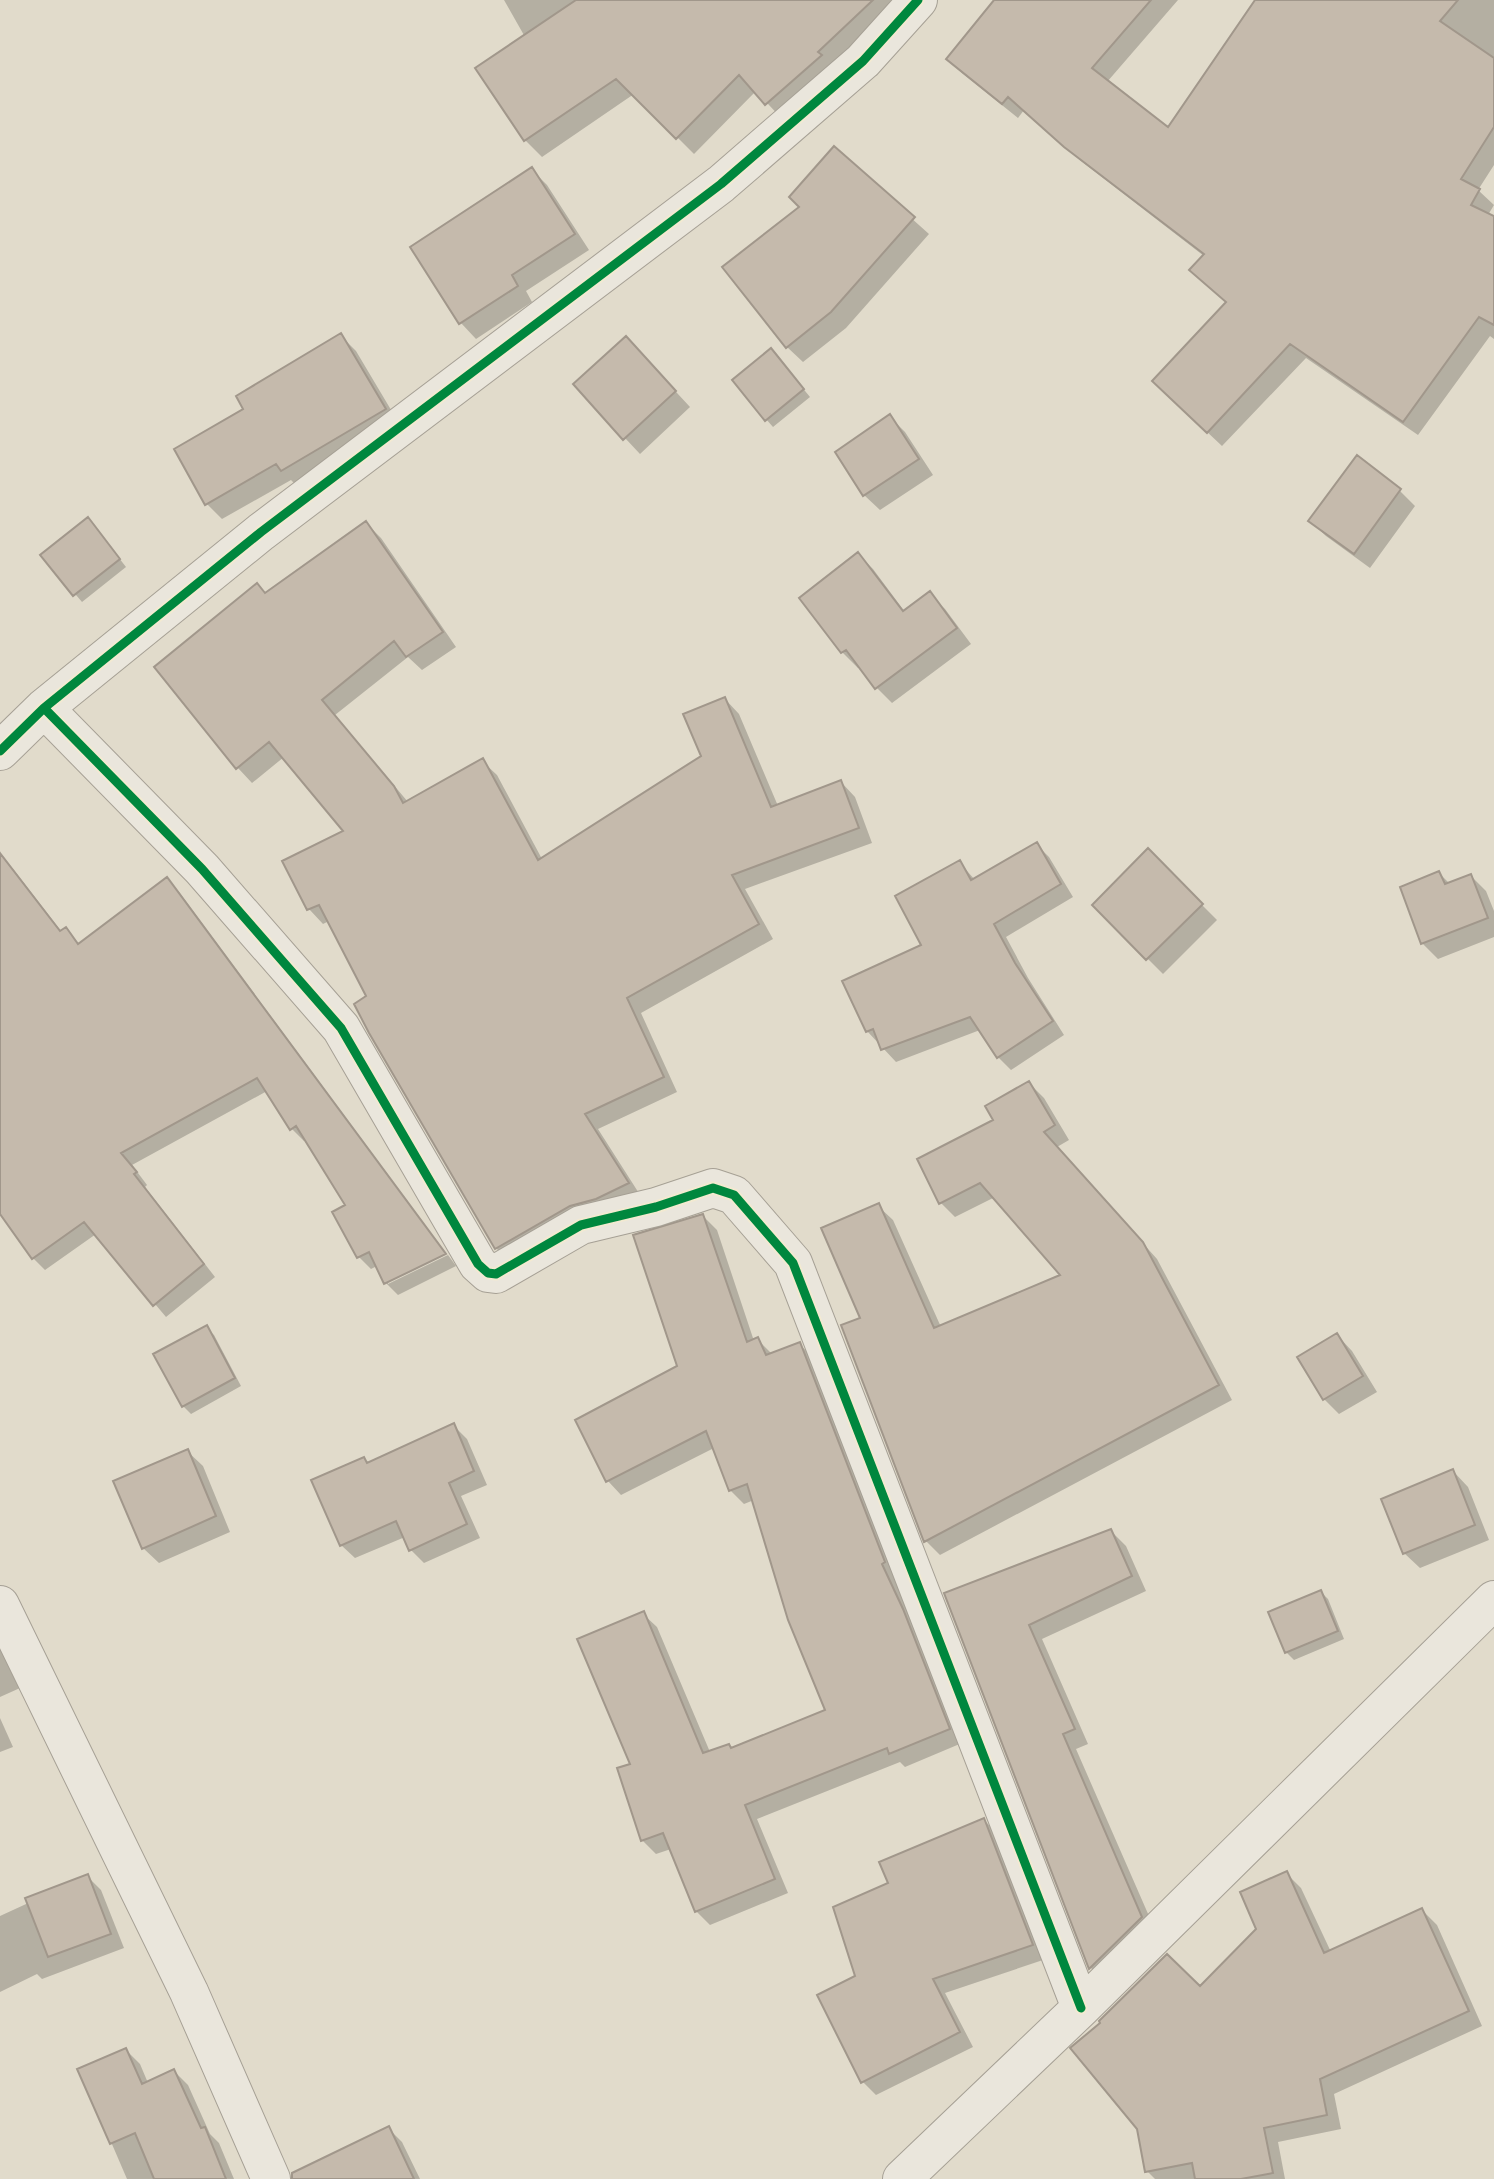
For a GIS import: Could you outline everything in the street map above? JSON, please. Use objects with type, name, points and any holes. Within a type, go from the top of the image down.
[{"type":"street","points":[[0,751],[44,708],[261,532],[720,184],[863,61],[918,0]]},
{"type":"street","points":[[44,708],[202,869],[341,1028],[478,1264],[488,1273],[496,1274],[581,1226],[656,1207],[713,1188],[734,1195],[793,1264],[1081,2008]]},
{"type":"street","points":[[902,2179],[1081,2008],[1494,1600]]},
{"type":"street","points":[[0,1605],[189,1992],[271,2179]]},
{"type":"building","points":[[576,0],[873,0],[818,52],[822,55],[765,105],[739,75],[676,139],[616,79],[524,141],[475,68]]},
{"type":"building","points":[[994,0],[1151,0],[1092,68],[1168,127],[1255,0],[1458,0],[1440,21],[1494,58],[1494,127],[1461,179],[1480,189],[1471,205],[1494,216],[1494,325],[1479,317],[1403,422],[1290,344],[1207,433],[1152,381],[1226,302],[1189,270],[1204,254],[1064,147],[1008,97],[1002,104],[946,59]]},
{"type":"building","points":[[834,146],[915,217],[831,312],[786,348],[722,267],[799,207],[789,197]]},
{"type":"building","points":[[532,167],[575,234],[512,275],[518,286],[459,324],[410,247]]},
{"type":"building","points":[[341,333],[386,409],[281,471],[276,464],[205,505],[174,449],[243,409],[236,396]]},
{"type":"building","points":[[626,336],[676,391],[623,440],[573,384]]},
{"type":"building","points":[[771,348],[804,389],[765,421],[732,380]]},
{"type":"building","points":[[890,414],[919,459],[863,496],[835,452]]},
{"type":"building","points":[[1357,455],[1401,489],[1354,554],[1308,521]]},
{"type":"building","points":[[88,517],[120,559],[73,596],[40,555]]},
{"type":"building","points":[[366,521],[443,632],[406,657],[394,641],[322,700],[394,786],[403,803],[483,758],[538,860],[701,756],[683,714],[725,697],[771,807],[841,780],[859,828],[732,875],[759,924],[627,998],[664,1077],[585,1114],[629,1183],[596,1199],[570,1206],[495,1249],[354,1004],[366,996],[319,905],[307,910],[282,861],[343,831],[269,742],[236,769],[154,667],[257,583],[265,593]]},
{"type":"building","points":[[858,552],[903,611],[930,591],[957,628],[875,689],[846,650],[841,653],[799,598]]},
{"type":"building","points":[[1037,842],[1061,884],[994,924],[1015,963],[1053,1021],[997,1058],[970,1017],[881,1050],[873,1029],[866,1032],[842,981],[921,945],[895,896],[960,860],[971,880]]},
{"type":"building","points":[[1148,848],[1203,904],[1146,960],[1092,905]]},
{"type":"building","points":[[0,853],[60,931],[66,927],[78,944],[167,877],[446,1254],[384,1284],[369,1252],[357,1258],[332,1212],[345,1205],[296,1126],[290,1130],[257,1078],[121,1153],[137,1172],[134,1174],[204,1264],[153,1306],[84,1222],[32,1259],[0,1214]]},
{"type":"building","points":[[1439,871],[1445,884],[1471,874],[1488,918],[1421,944],[1400,887]]},
{"type":"building","points":[[1029,1081],[1055,1125],[1044,1132],[1143,1242],[1219,1385],[924,1542],[841,1325],[860,1318],[821,1228],[879,1203],[934,1328],[1060,1275],[980,1183],[939,1204],[917,1159],[993,1120],[985,1106]]},
{"type":"building","points":[[703,1214],[747,1342],[758,1337],[766,1355],[800,1342],[885,1562],[882,1564],[903,1609],[950,1729],[889,1754],[887,1748],[745,1805],[775,1879],[695,1912],[663,1833],[641,1841],[617,1768],[630,1764],[577,1639],[644,1611],[703,1753],[729,1744],[731,1748],[825,1710],[788,1620],[747,1484],[729,1491],[706,1431],[606,1482],[575,1420],[677,1366],[633,1235]]},
{"type":"building","points":[[207,1325],[235,1378],[182,1407],[153,1354]]},
{"type":"building","points":[[1337,1333],[1363,1376],[1323,1400],[1297,1357]]},
{"type":"building","points":[[454,1423],[474,1471],[449,1483],[467,1524],[409,1551],[396,1521],[340,1546],[311,1480],[364,1457],[367,1463]]},
{"type":"building","points":[[188,1449],[216,1516],[142,1549],[113,1481]]},
{"type":"building","points":[[1453,1469],[1475,1525],[1403,1554],[1381,1499]]},
{"type":"building","points":[[1111,1529],[1132,1576],[1029,1625],[1075,1729],[1063,1734],[1142,1917],[1089,1969],[944,1593]]},
{"type":"building","points":[[1321,1590],[1338,1631],[1285,1653],[1268,1612]]},
{"type":"building","points":[[984,1818],[1033,1945],[933,1979],[960,2032],[861,2083],[817,1995],[855,1976],[833,1907],[888,1883],[879,1862]]},
{"type":"building","points":[[1287,1871],[1324,1953],[1422,1908],[1469,2011],[1320,2079],[1327,2115],[1264,2128],[1273,2173],[1241,2179],[1195,2179],[1192,2163],[1145,2172],[1137,2129],[1070,2048],[1100,2023],[1099,2021],[1167,1954],[1200,1986],[1256,1929],[1240,1892]]},
{"type":"building","points":[[88,1874],[111,1934],[48,1957],[25,1898]]},
{"type":"building","points":[[126,2048],[142,2084],[174,2069],[201,2128],[205,2127],[226,2179],[154,2179],[135,2133],[110,2144],[77,2069]]},
{"type":"building","points":[[389,2126],[414,2179],[292,2179],[292,2173]]},
{"type":"cycle path","points":[[0,751],[44,708],[261,532],[721,184],[863,61],[918,0]]},
{"type":"cycle path","points":[[44,708],[202,869],[341,1028],[478,1264],[488,1273],[496,1274],[581,1225],[656,1207],[713,1188],[734,1195],[793,1263],[1081,2008]]}]
